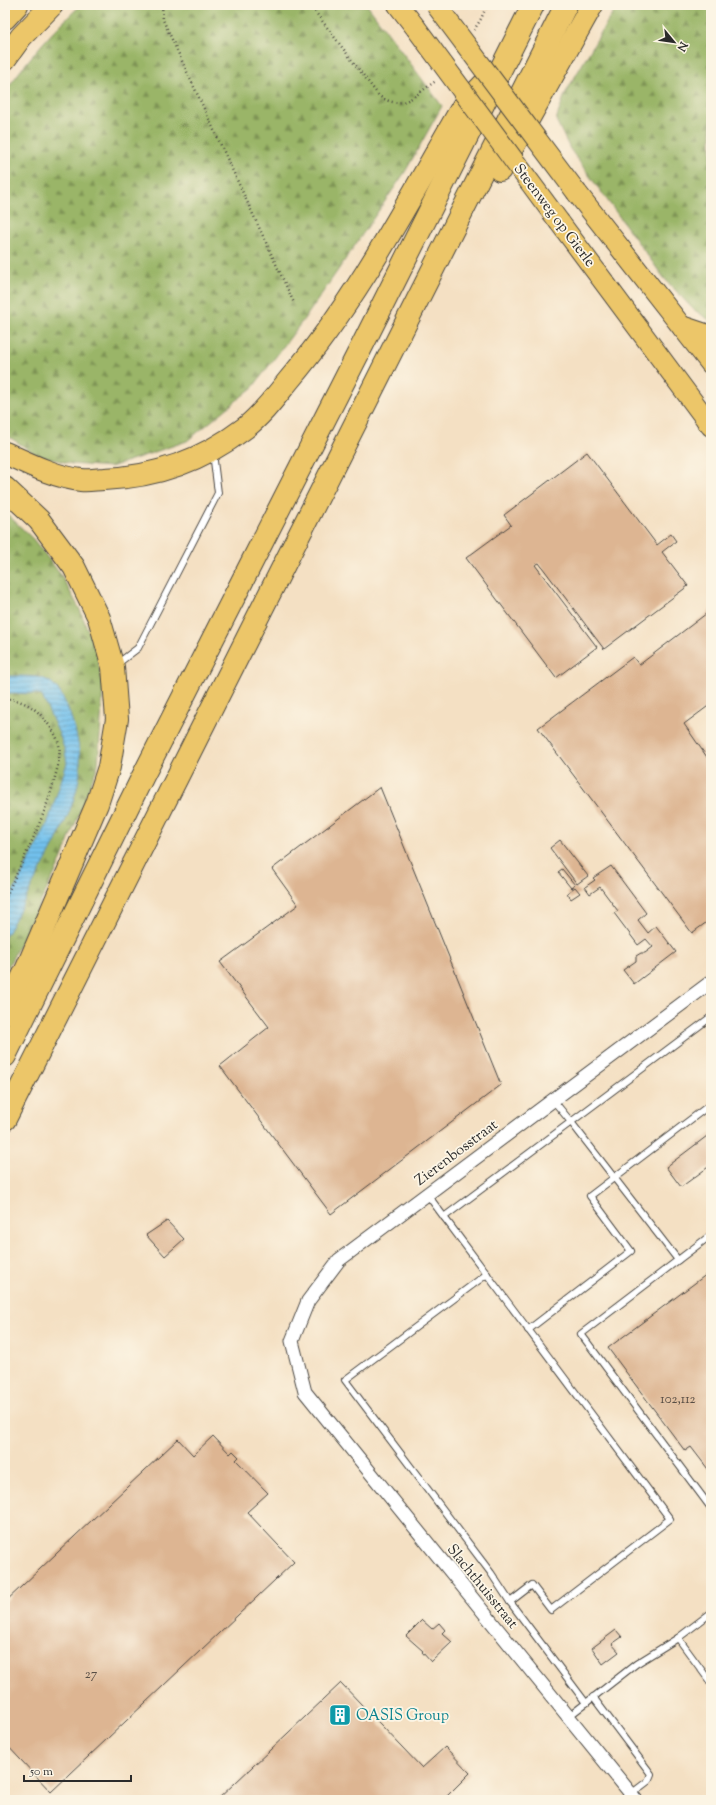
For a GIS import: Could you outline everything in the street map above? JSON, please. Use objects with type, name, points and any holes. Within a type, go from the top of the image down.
[{"type":"highway","points":[[5,18],[17,5]]},
{"type":"highway","points":[[5,59],[21,37],[52,5]]},
{"type":"highway","points":[[5,1056],[143,776],[364,342],[533,5]]},
{"type":"highway","points":[[5,1119],[566,5]]},
{"type":"highway","points":[[471,196],[499,172],[592,5]]},
{"type":"highway","points":[[5,453],[40,469],[82,480],[130,478],[180,466],[212,450],[246,428],[269,404],[316,348],[358,285],[463,106],[502,66]]},
{"type":"highway","points":[[684,328],[711,337]]},
{"type":"highway","points":[[5,488],[39,520],[74,567],[99,618],[114,667],[117,720],[109,767],[97,804],[5,1013]]},
{"type":"main road","name":"Steenweg op Gierle","points":[[398,5],[560,223],[710,421]]},
{"type":"main road","name":"Steenweg op Gierle","points":[[436,5],[577,193],[711,364]]},
{"type":"street","name":"Zierenbosstraat","points":[[305,1392],[292,1341],[308,1301],[339,1260],[711,982]]},
{"type":"street","name":"Slachthuisstraat","points":[[305,1392],[633,1797]]},
{"type":"lane","points":[[114,667],[138,648],[218,493],[212,450]]},
{"type":"lane","points":[[444,1217],[711,1017]]},
{"type":"lane","points":[[553,1100],[678,1260]]},
{"type":"lane","points":[[528,1330],[631,1251],[590,1196],[711,1104]]},
{"type":"lane","points":[[426,1194],[670,1519],[551,1610],[532,1585],[510,1602]]},
{"type":"lane","points":[[711,1235],[581,1334],[711,1508]]},
{"type":"lane","points":[[486,1274],[345,1380],[491,1573],[510,1602],[586,1703]]},
{"type":"lane","points":[[568,1716],[636,1664],[678,1638],[711,1613]]},
{"type":"lane","points":[[678,1638],[711,1683]]},
{"type":"lane","points":[[593,1697],[651,1774],[648,1780],[633,1797]]},
{"type":"path","points":[[162,5],[163,20],[294,303]]},
{"type":"path","points":[[310,5],[379,96],[394,104],[406,102],[438,79]]},
{"type":"path","points":[[473,32],[487,5]]},
{"type":"path","points":[[5,698],[24,702],[33,708],[49,725],[59,744],[56,771],[41,823],[5,898]]},
{"type":"green space","points":[[81,5],[367,5],[442,106],[405,172],[310,311],[253,387],[187,441],[111,467],[72,464],[35,454],[5,434],[5,92],[40,46]]},
{"type":"green space","points":[[617,5],[711,5],[711,321],[693,309],[664,278],[570,149],[556,120],[565,94]]},
{"type":"green space","points":[[5,512],[33,539],[61,575],[80,610],[97,654],[103,689],[98,765],[59,865],[5,973]]},
{"type":"water","points":[[5,676],[39,677],[53,684],[59,691],[70,714],[78,741],[80,768],[78,782],[69,813],[5,937],[5,908],[47,825],[67,763],[60,736],[42,696],[38,694],[5,693]]},
{"type":"building","points":[[587,452],[657,545],[671,534],[676,541],[662,552],[688,586],[604,649],[539,563],[535,565],[597,647],[556,678],[466,558],[511,525],[504,515]]},
{"type":"building","points":[[711,610],[711,704],[684,724],[709,760],[711,759],[711,919],[692,933],[538,728],[633,657],[639,665]]},
{"type":"building","points":[[380,787],[501,1085],[331,1214],[220,1066],[269,1027],[220,962],[298,905],[272,869]]},
{"type":"building","points":[[560,840],[588,876],[577,884],[550,848]]},
{"type":"building","points":[[611,866],[646,913],[638,920],[648,933],[656,926],[676,952],[634,984],[623,970],[636,961],[636,956],[641,953],[645,953],[653,947],[646,939],[638,945],[614,913],[618,911],[600,887],[590,894],[585,887],[595,880],[593,878]]},
{"type":"building","points":[[562,869],[575,885],[571,888],[558,872]]},
{"type":"building","points":[[575,887],[580,893],[571,899],[567,893]]},
{"type":"building","points":[[711,1133],[711,1165],[681,1187],[666,1167]]},
{"type":"building","points":[[167,1221],[184,1239],[165,1256],[146,1235]]},
{"type":"building","points":[[711,1271],[711,1473],[691,1447],[685,1451],[608,1348]]},
{"type":"building","points":[[213,1436],[230,1454],[233,1451],[239,1457],[236,1460],[268,1493],[247,1512],[294,1562],[51,1792],[5,1743],[5,1602],[178,1439],[193,1455]]},
{"type":"building","points":[[422,1620],[432,1629],[439,1623],[445,1630],[442,1633],[452,1642],[431,1662],[422,1652],[423,1651],[406,1636]]},
{"type":"building","points":[[616,1630],[622,1637],[612,1644],[619,1652],[603,1664],[592,1648]]},
{"type":"building","name":"OASIS Group","points":[[341,1683],[422,1768],[445,1747],[470,1773],[447,1796],[451,1800],[217,1800]]},
{"type":"place","name":"OASIS Group","points":[[340,1715]]}]
